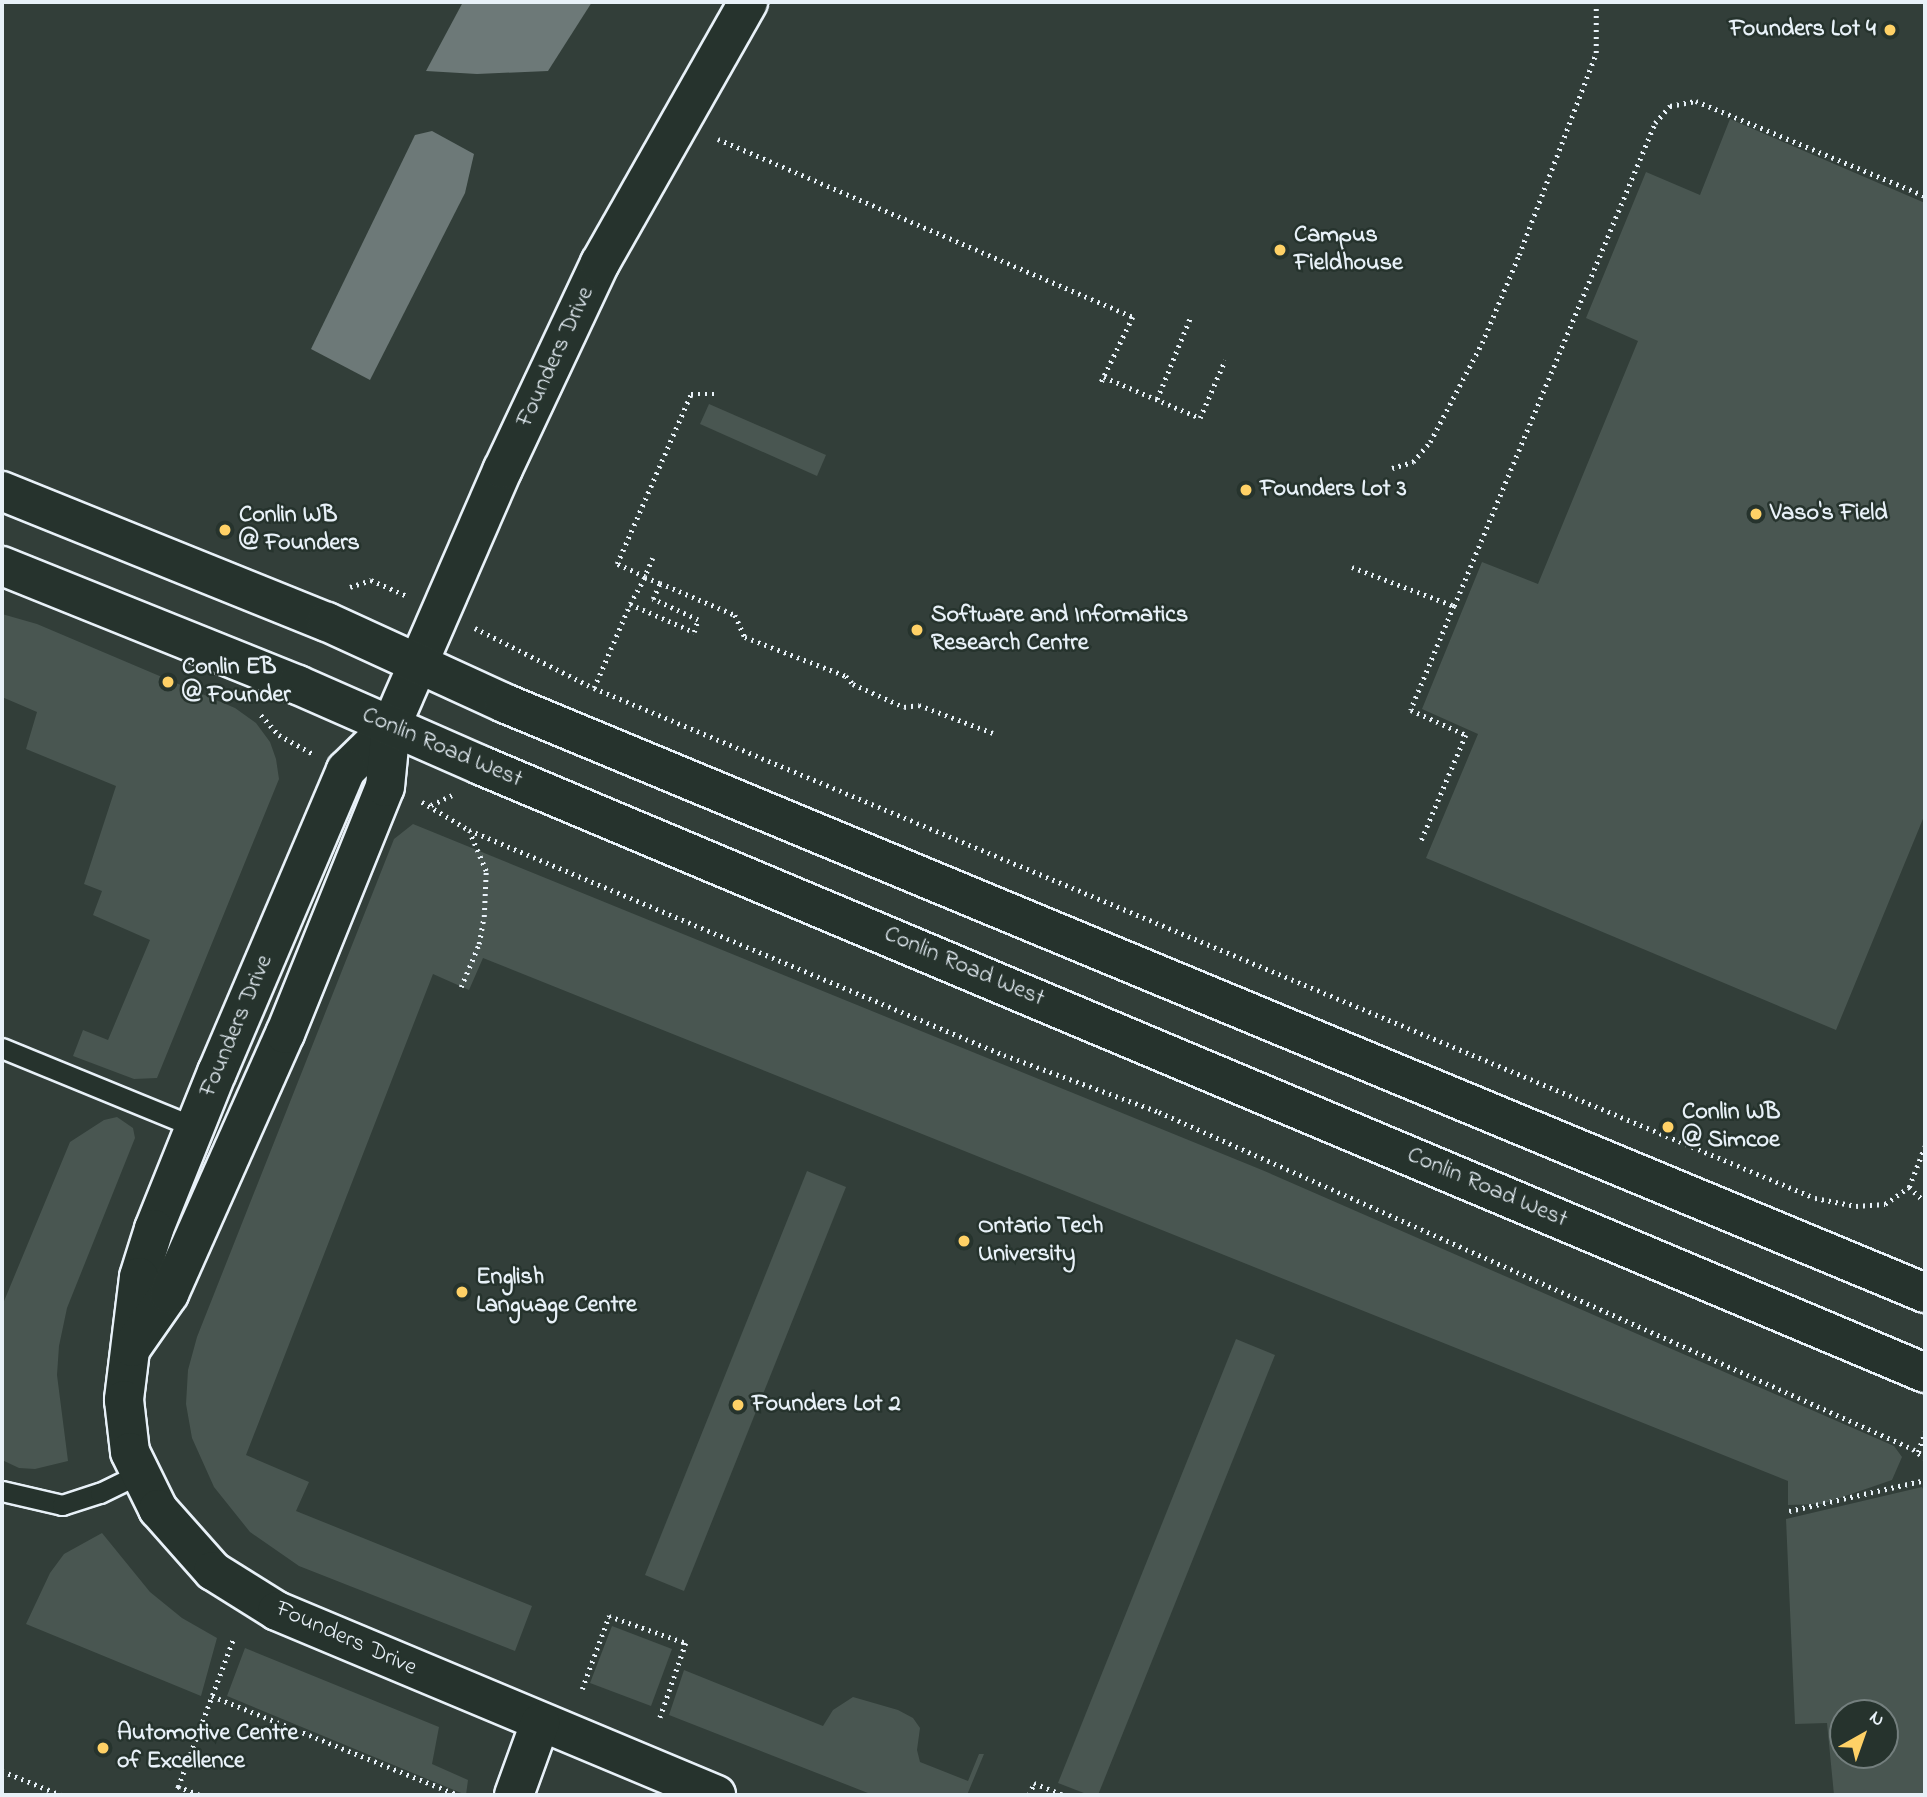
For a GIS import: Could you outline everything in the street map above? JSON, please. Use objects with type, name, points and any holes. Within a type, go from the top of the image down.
[{"type":"street","name":"Founders Drive","points":[[132,1347],[169,1294],[285,1034],[384,787],[391,726],[503,469],[600,263],[748,2]]},
{"type":"street","points":[[2,491],[327,622],[542,719],[1925,1293]]},
{"type":"street","name":"Conlin Road West","points":[[2,566],[391,726],[1925,1373]]},
{"type":"street","name":"Founders Drive","points":[[391,726],[346,770],[154,1229],[139,1277],[124,1400],[130,1452],[158,1509],[213,1571],[276,1611],[716,1795]]},
{"type":"street","points":[[1876,1272],[1925,1265]]},
{"type":"street","points":[[514,1795],[540,1723]]},
{"type":"lane","points":[[2,1048],[195,1127]]},
{"type":"lane","points":[[2,1491],[62,1505],[100,1493],[141,1473]]},
{"type":"path","points":[[1392,468],[1413,461],[1430,442],[1482,343],[1520,255],[1596,53],[1596,2]]},
{"type":"path","points":[[1420,844],[1466,735],[1411,710],[1655,123],[1670,106],[1696,102],[1925,196]]},
{"type":"path","points":[[718,139],[1133,317],[1101,383]]},
{"type":"path","points":[[1157,400],[1191,318]]},
{"type":"path","points":[[1104,377],[1200,418],[1225,359]]},
{"type":"path","points":[[717,394],[691,394],[617,564],[735,615],[745,637],[755,642],[836,672],[853,684],[904,707],[919,705],[993,733]]},
{"type":"path","points":[[594,688],[653,558]]},
{"type":"path","points":[[1352,567],[1454,606]]},
{"type":"path","points":[[630,604],[694,632],[698,620],[653,599],[660,583]]},
{"type":"path","points":[[441,611],[594,688],[1815,1198],[1856,1206],[1885,1204],[1909,1187],[1925,1146]]},
{"type":"path","points":[[450,797],[430,805],[469,830],[1004,1055],[1159,1112],[1918,1452],[1925,1458]]},
{"type":"path","points":[[461,986],[479,944],[484,917],[486,871],[469,830]]},
{"type":"path","points":[[1909,1187],[1925,1202]]},
{"type":"path","points":[[1918,1452],[1925,1432]]},
{"type":"path","points":[[1789,1511],[1925,1480]]},
{"type":"path","points":[[582,1689],[608,1616],[686,1643],[660,1718]]},
{"type":"path","points":[[175,1795],[234,1637]]},
{"type":"path","points":[[212,1696],[458,1795]]},
{"type":"path","points":[[2,1771],[61,1795]]},
{"type":"path","points":[[1030,1795],[1034,1783],[1064,1795]]},
{"type":"path","points":[[178,1787],[199,1795]]},
{"type":"shaded area","points":[[463,2],[592,2],[548,71],[477,74],[426,71]]},
{"type":"shaded area","name":"Vaso's Field","points":[[1730,119],[1925,203],[1925,814],[1836,1030],[1426,858],[1478,734],[1422,709],[1482,562],[1538,584],[1638,341],[1586,318],[1646,172],[1700,195]]},
{"type":"shaded area","points":[[432,131],[474,154],[465,193],[370,380],[311,349],[415,135]]},
{"type":"shaded area","points":[[709,404],[826,455],[817,476],[700,424]]},
{"type":"shaded area","points":[[2,614],[37,624],[235,708],[256,723],[270,742],[276,759],[279,779],[157,1078],[134,1079],[73,1056],[83,1030],[108,1040],[150,940],[93,915],[102,891],[84,884],[116,786],[26,749],[37,712],[2,697]]},
{"type":"shaded area","points":[[413,824],[1262,1170],[1894,1446],[1902,1457],[1892,1480],[1822,1504],[1788,1505],[1788,1481],[483,958],[469,990],[433,974],[246,1455],[309,1482],[296,1511],[532,1606],[515,1651],[299,1566],[250,1532],[214,1487],[192,1438],[186,1404],[188,1370],[197,1337],[394,839]]},
{"type":"shaded area","points":[[117,1117],[133,1128],[135,1138],[67,1308],[59,1346],[57,1375],[68,1461],[35,1469],[19,1468],[2,1460],[2,1306],[70,1142],[104,1120]]},
{"type":"shaded area","points":[[807,1171],[846,1187],[684,1591],[645,1575]]},
{"type":"shaded area","points":[[1236,1339],[1275,1355],[1098,1795],[1089,1795],[1058,1783]]},
{"type":"shaded area","points":[[1922,1487],[1925,1493],[1925,1795],[1834,1795],[1831,1769],[1899,1769],[1899,1699],[1829,1699],[1829,1744],[1827,1723],[1795,1724],[1786,1519]]},
{"type":"shaded area","points":[[102,1533],[150,1592],[182,1618],[217,1638],[201,1696],[26,1624],[50,1573],[64,1554]]},
{"type":"shaded area","points":[[612,1626],[672,1649],[651,1706],[590,1683]]},
{"type":"shaded area","points":[[245,1648],[439,1727],[432,1764],[468,1780],[466,1795],[227,1696]]},
{"type":"shaded area","points":[[684,1670],[823,1726],[833,1710],[853,1697],[898,1710],[913,1718],[920,1728],[917,1750],[920,1762],[968,1781],[979,1754],[984,1754],[967,1795],[873,1795],[669,1715]]},
{"type":"place","name":"Founders Lot 4","points":[[1890,30]]},
{"type":"place","name":"Campus Fieldhouse","points":[[1280,250]]},
{"type":"place","name":"Founders Lot 3","points":[[1246,490]]},
{"type":"place","name":"Vaso's Field","points":[[1756,514]]},
{"type":"place","name":"Conlin WB @ Founders","points":[[225,530]]},
{"type":"place","name":"Software and Informatics Research Centre","points":[[917,630]]},
{"type":"place","name":"Conlin EB @ Founder","points":[[168,682]]},
{"type":"place","name":"Conlin WB @ Simcoe","points":[[1668,1127]]},
{"type":"place","name":"Ontario Tech University","points":[[964,1241]]},
{"type":"place","name":"English Language Centre","points":[[462,1292]]},
{"type":"place","name":"Founders Lot 2","points":[[738,1405]]},
{"type":"place","name":"Automotive Centre of Excellence","points":[[103,1748]]}]
